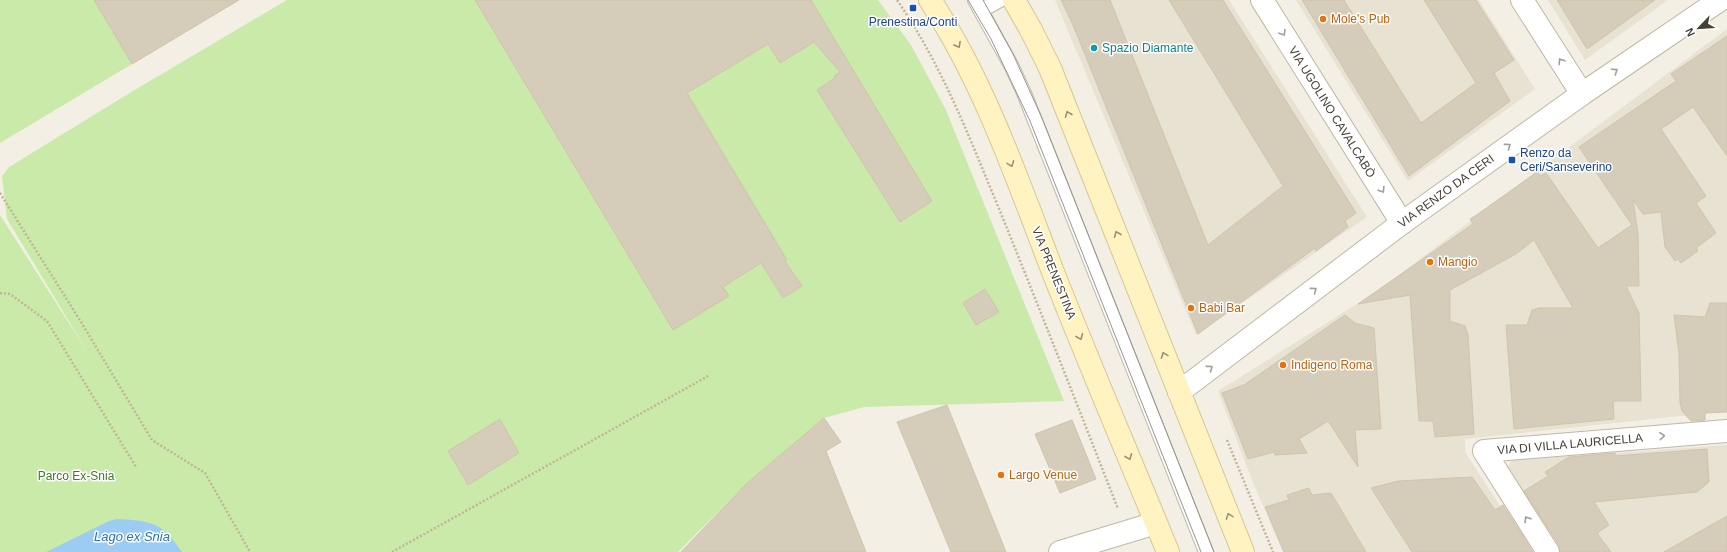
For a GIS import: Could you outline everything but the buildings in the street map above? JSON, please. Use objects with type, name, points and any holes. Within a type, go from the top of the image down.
[{"type":"main road","name":"VIA PRENESTINA","points":[[930,0],[968,64],[991,114],[1057,282],[1168,552]]},
{"type":"main road","points":[[1014,0],[1050,68],[1243,552]]},
{"type":"street","name":"VIA UGOLINO CAVALCABÒ","points":[[1262,0],[1402,223]]},
{"type":"street","points":[[1522,0],[1582,94]]},
{"type":"street","name":"VIA RENZO DA CERI","points":[[1179,392],[1402,223],[1582,94],[1720,0]]},
{"type":"street","name":"VIA DI VILLA LAURICELLA","points":[[1548,552],[1484,451],[1727,431]]},
{"type":"street","points":[[1060,552],[1156,523]]},
{"type":"lane","points":[[1000,0],[979,5],[1030,106],[1206,552]]},
{"type":"path","points":[[897,0],[930,52],[957,106],[1034,295],[1127,533]]},
{"type":"path","points":[[0,193],[81,322],[152,440],[205,473],[250,552]]},
{"type":"path","points":[[0,293],[10,294],[47,321],[136,467]]},
{"type":"path","points":[[392,552],[710,375]]},
{"type":"path","points":[[1226,438],[1273,552]]},
{"type":"shaded area","points":[[1055,0],[1229,0],[1367,217],[1196,335]]},
{"type":"shaded area","points":[[1296,0],[1479,0],[1535,89],[1408,181]]},
{"type":"shaded area","points":[[1548,0],[1668,0],[1585,60]]},
{"type":"shaded area","points":[[1727,29],[1727,411],[1465,439],[1465,452],[1530,552],[1283,552],[1252,480],[1218,391],[1376,292]]},
{"type":"shaded area","points":[[1727,445],[1727,552],[1559,552],[1505,472],[1512,460]]},
{"type":"green space","points":[[0,0],[235,0],[0,143]]},
{"type":"green space","name":"Parco Ex-Snia","points":[[287,0],[878,0],[911,45],[946,110],[1064,401],[864,407],[824,418],[746,484],[678,552],[0,552],[0,215],[90,356],[7,219],[2,176],[9,167],[133,91]]},
{"type":"water","name":"Lago ex Snia","points":[[117,519],[143,521],[161,528],[182,552],[46,552],[109,521]]},
{"type":"tram line","points":[[968,0],[991,39],[1030,121],[1201,552]]},
{"type":"tram line","points":[[983,0],[1013,54],[1042,118],[1214,552]]},
{"type":"place","name":"Prenestina/Conti","points":[[913,8]]},
{"type":"place","name":"Mole's Pub","points":[[1323,19]]},
{"type":"place","name":"Spazio Diamante","points":[[1094,48]]},
{"type":"place","name":"Renzo da Ceri/Sanseverino","points":[[1512,160]]},
{"type":"place","name":"Mangio","points":[[1430,262]]},
{"type":"place","name":"Babi Bar","points":[[1191,308]]},
{"type":"place","name":"Indigeno Roma","points":[[1283,365]]},
{"type":"place","name":"Largo Venue","points":[[1001,475]]}]
